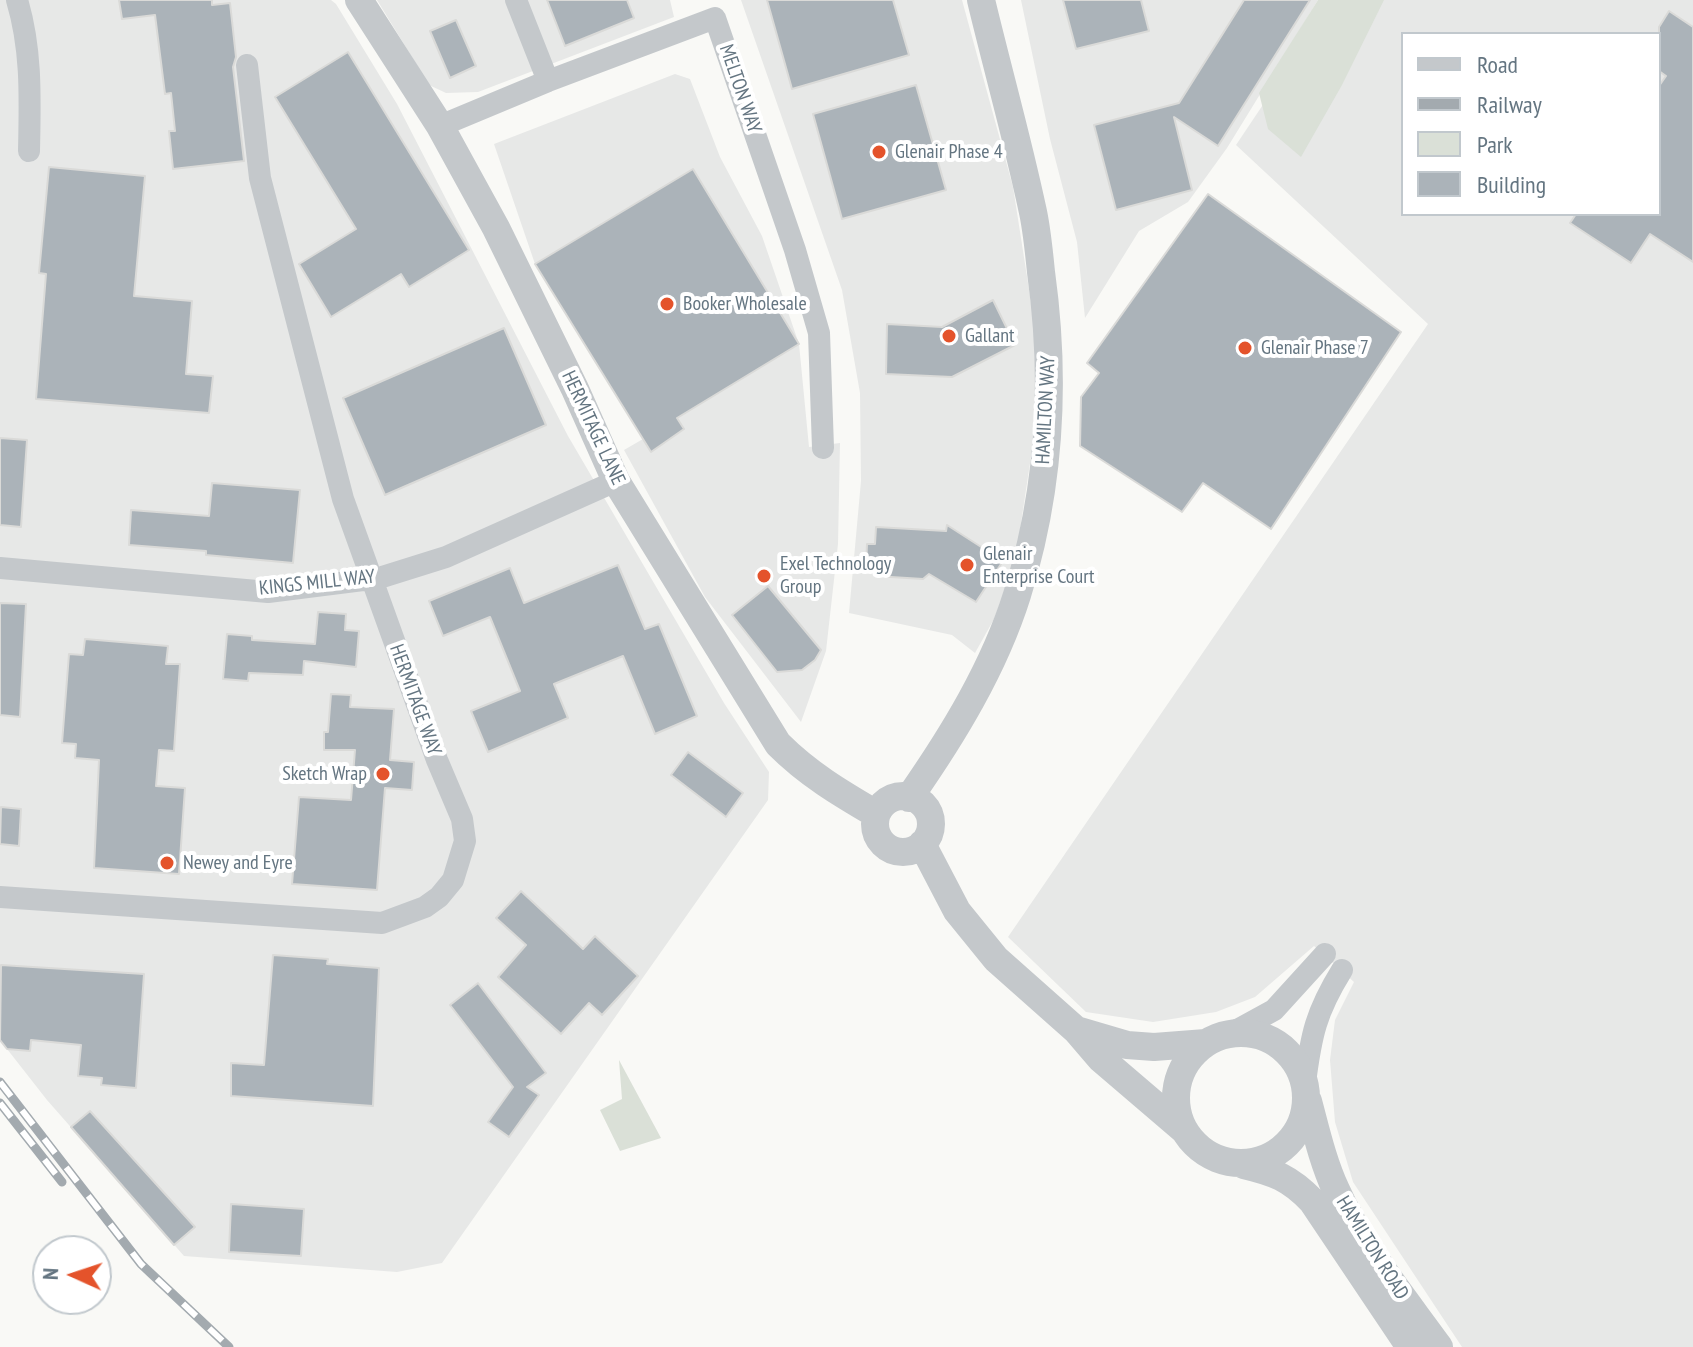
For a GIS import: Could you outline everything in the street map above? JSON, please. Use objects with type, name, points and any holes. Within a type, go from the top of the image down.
[{"type":"street","points":[[17,0],[26,31],[31,78],[29,151]]},
{"type":"street","name":"HERMITAGE LANE","points":[[359,0],[440,126],[496,228],[616,481],[778,744],[829,788],[876,814]]},
{"type":"street","points":[[516,0],[548,81]]},
{"type":"street","name":"HAMILTON WAY","points":[[909,798],[977,690],[1017,596],[1033,531],[1046,453],[1051,389],[1049,328],[1034,214],[981,0]]},
{"type":"street","name":"MELTON WAY","points":[[440,126],[548,81],[715,18],[795,250],[819,333],[823,448]]},
{"type":"street","name":"HERMITAGE WAY","points":[[0,897],[382,923],[425,907],[439,897],[453,880],[462,855],[465,841],[462,819],[437,760],[343,499],[260,178],[247,65]]},
{"type":"street","name":"KINGS MILL WAY","points":[[0,568],[268,592],[371,579],[446,557],[616,481]]},
{"type":"street","points":[[897,796],[909,798],[925,806],[930,816],[929,834],[922,844],[904,852],[885,846],[878,838],[876,814],[887,800],[897,796]]},
{"type":"street","name":"HAMILTON ROAD","points":[[922,844],[957,911],[996,959],[1076,1030],[1100,1058],[1184,1129],[1191,1140],[1212,1157],[1270,1171],[1295,1183],[1312,1201],[1410,1347]]},
{"type":"street","points":[[1232,1033],[1274,1010],[1325,954]]},
{"type":"street","points":[[1238,1163],[1264,1159],[1287,1145],[1302,1123],[1310,1042],[1322,1001],[1342,970]]},
{"type":"street","name":"HAMILTON ROAD","points":[[1076,1030],[1127,1045],[1154,1047],[1206,1043],[1232,1033],[1260,1035],[1273,1041],[1294,1059],[1336,1191],[1384,1269],[1439,1347]]},
{"type":"street","points":[[1184,1129],[1176,1103],[1180,1076],[1195,1052],[1206,1043]]},
{"type":"shaded area","points":[[0,0],[331,0],[336,4],[397,104],[568,436],[724,703],[769,772],[768,800],[442,1263],[397,1272],[184,1256],[47,1100],[0,1040]]},
{"type":"shaded area","points":[[377,0],[670,0],[674,17],[478,92],[446,93],[429,85]]},
{"type":"shaded area","points":[[741,0],[962,0],[1013,187],[1036,334],[1035,430],[1015,563],[994,619],[975,653],[952,635],[849,613],[861,481],[860,393],[842,290]]},
{"type":"shaded area","points":[[1021,0],[1318,0],[1227,148],[1188,202],[1139,231],[1085,318],[1077,242],[1050,139]]},
{"type":"shaded area","points":[[1333,0],[1693,0],[1693,1347],[1462,1347],[1353,1182],[1335,1122],[1330,1060],[1335,1020],[1354,982],[1314,946],[1255,997],[1216,1012],[1153,1022],[1086,1012],[1008,937],[1428,324],[1236,145]]},
{"type":"shaded area","points":[[675,74],[690,79],[720,157],[762,236],[799,344],[809,447],[840,443],[838,544],[826,651],[801,722],[705,597],[624,450],[643,439],[535,264],[494,144]]},
{"type":"green space","points":[[1318,0],[1384,0],[1342,85],[1301,157],[1268,129],[1259,93]]},
{"type":"green space","points":[[619,1060],[661,1138],[620,1151],[600,1110],[622,1099]]},
{"type":"building","points":[[119,0],[212,0],[212,5],[230,3],[236,57],[233,67],[244,161],[173,169],[169,131],[175,131],[171,93],[165,94],[155,15],[122,19]]},
{"type":"building","points":[[547,0],[627,0],[634,18],[565,46]]},
{"type":"building","points":[[767,0],[893,0],[909,55],[792,89]]},
{"type":"building","points":[[1063,0],[1141,0],[1149,31],[1076,49]]},
{"type":"building","points":[[1244,0],[1310,0],[1218,146],[1174,117],[1192,190],[1116,210],[1094,125],[1179,103]]},
{"type":"building","points":[[1669,11],[1693,27],[1693,262],[1650,234],[1631,263],[1570,223],[1575,216],[1661,216],[1661,83],[1666,76],[1661,72],[1659,27]]},
{"type":"building","points":[[456,20],[476,66],[450,78],[430,31]]},
{"type":"building","points":[[348,52],[469,250],[409,287],[401,274],[331,317],[299,264],[356,229],[275,97]]},
{"type":"building","name":"Glenair Phase 4","points":[[916,85],[946,190],[842,219],[813,114]]},
{"type":"building","points":[[49,167],[145,176],[134,296],[192,301],[186,374],[213,376],[209,413],[36,399],[46,274],[39,273]]},
{"type":"building","name":"Booker Wholesale","points":[[693,169],[799,344],[677,418],[684,429],[651,452],[535,264]]},
{"type":"building","name":"Glenair Phase 7","points":[[1208,194],[1401,332],[1271,529],[1203,483],[1182,512],[1080,446],[1081,397],[1099,373],[1087,363]]},
{"type":"building","name":"Gallant","points":[[993,300],[1015,345],[952,377],[886,374],[887,324],[942,327]]},
{"type":"building","points":[[504,328],[546,425],[385,495],[343,398]]},
{"type":"building","points":[[0,438],[27,440],[21,527],[0,525]]},
{"type":"building","points":[[212,483],[300,490],[293,563],[206,555],[206,551],[129,545],[131,510],[209,516]]},
{"type":"building","points":[[947,525],[1003,561],[976,602],[929,574],[923,579],[875,576],[875,566],[866,566],[867,544],[875,544],[876,527],[946,531]]},
{"type":"building","points":[[618,565],[645,629],[659,624],[697,716],[655,734],[623,656],[554,684],[568,718],[488,752],[471,711],[520,691],[490,617],[443,636],[429,601],[510,568],[524,603]]},
{"type":"building","points":[[768,586],[821,650],[815,660],[802,670],[777,672],[732,615]]},
{"type":"building","points":[[0,603],[26,604],[20,717],[0,715]]},
{"type":"building","points":[[318,612],[346,614],[345,630],[359,631],[356,667],[304,661],[303,675],[249,673],[248,681],[223,679],[227,634],[252,636],[252,640],[315,644]]},
{"type":"building","points":[[85,639],[168,646],[166,664],[180,664],[174,751],[159,750],[156,786],[185,788],[179,874],[94,868],[99,760],[75,758],[76,744],[62,743],[69,654],[83,655]]},
{"type":"building","points":[[331,694],[351,695],[350,707],[394,709],[390,760],[414,762],[412,790],[385,788],[377,890],[292,884],[299,797],[351,800],[355,750],[324,750]]},
{"type":"building","points":[[688,752],[743,793],[726,817],[671,775]]},
{"type":"building","points":[[1,807],[21,809],[19,846],[0,844]]},
{"type":"building","points":[[521,891],[583,949],[595,936],[638,976],[602,1015],[589,1003],[561,1034],[498,977],[526,945],[496,918]]},
{"type":"building","points":[[273,955],[328,959],[327,964],[379,968],[373,1106],[231,1096],[231,1063],[264,1065]]},
{"type":"building","points":[[1,965],[144,974],[136,1088],[101,1085],[102,1078],[78,1076],[81,1045],[31,1040],[30,1051],[7,1049],[0,1040]]},
{"type":"building","points":[[478,983],[546,1073],[527,1087],[539,1095],[509,1137],[488,1122],[513,1087],[450,1005]]},
{"type":"building","points":[[90,1111],[195,1227],[174,1245],[71,1127]]},
{"type":"building","points":[[231,1204],[304,1209],[301,1256],[229,1252]]},
{"type":"railway","points":[[0,1082],[141,1264],[229,1347]]},
{"type":"railway","points":[[0,1103],[62,1182]]},
{"type":"place","name":"Glenair Phase 4","points":[[879,152]]},
{"type":"place","name":"Booker Wholesale","points":[[667,304]]},
{"type":"place","name":"Gallant","points":[[949,336]]},
{"type":"place","name":"Glenair Phase 7","points":[[1245,348]]},
{"type":"place","name":"Glenair Enterprise Court","points":[[967,565]]},
{"type":"place","name":"Exel Technology Group","points":[[764,576]]},
{"type":"place","name":"Sketch Wrap","points":[[383,774]]},
{"type":"place","name":"Newey and Eyre","points":[[167,863]]}]
